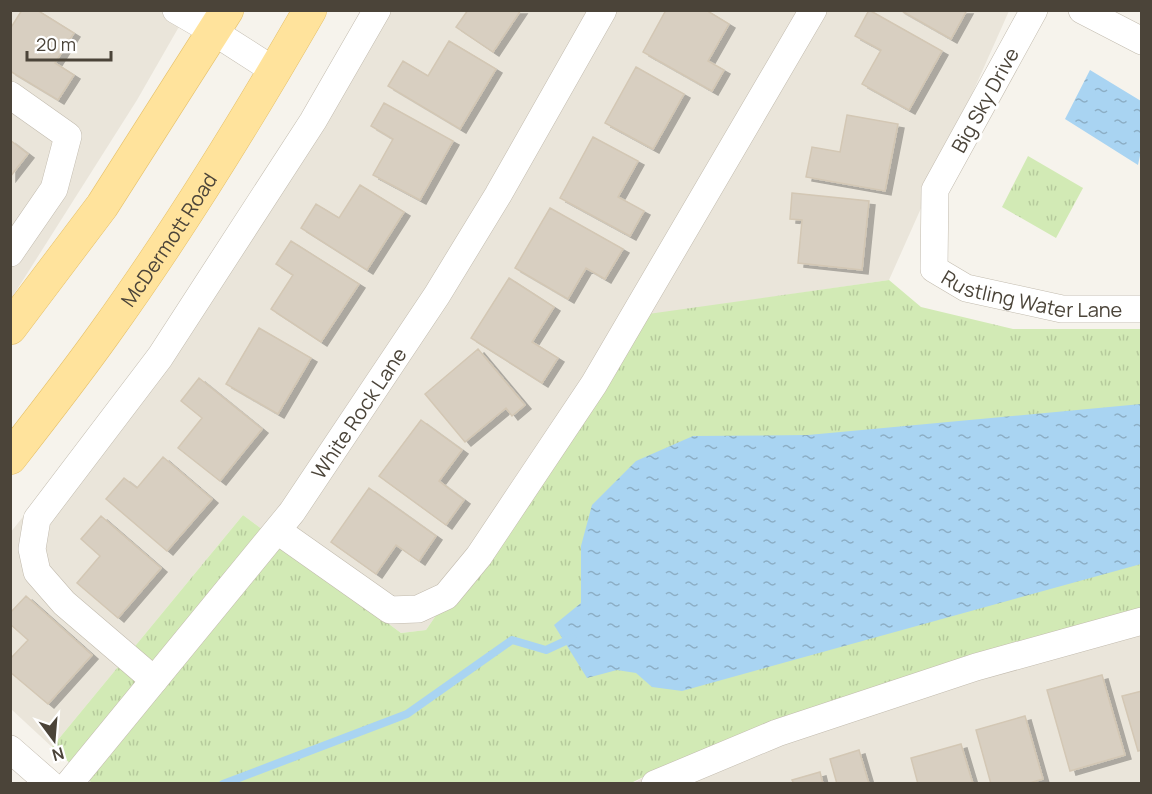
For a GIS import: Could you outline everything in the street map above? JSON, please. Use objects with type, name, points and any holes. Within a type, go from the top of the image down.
[{"type":"main road","name":"McDermott Road","points":[[10,458],[110,325],[185,215],[275,71],[310,10]]},
{"type":"main road","points":[[10,328],[102,207],[221,21]]},
{"type":"street","points":[[176,10],[221,21],[275,71]]},
{"type":"street","points":[[154,681],[64,603],[37,572],[32,549],[37,519],[166,348],[313,121],[377,10]]},
{"type":"street","name":"White Rock Lane","points":[[69,783],[278,531],[358,416],[437,295],[498,195],[603,10]]},
{"type":"street","points":[[278,531],[390,610],[418,609],[446,596],[479,556],[594,384],[813,10]]},
{"type":"street","name":"Big Sky Drive","points":[[935,190],[1034,10]]},
{"type":"street","points":[[1082,10],[1142,40]]},
{"type":"street","points":[[10,95],[68,136],[54,189],[10,253]]},
{"type":"street","name":"Rustling Water Lane","points":[[935,190],[934,269],[966,288],[1062,309],[1142,309]]},
{"type":"street","points":[[655,783],[788,729],[976,667],[1142,621]]},
{"type":"street","points":[[10,749],[50,783]]},
{"type":"shaded area","points":[[11,11],[188,11],[137,100],[11,299]]},
{"type":"shaded area","points":[[374,11],[1009,11],[889,280],[641,316],[426,630],[401,633],[243,515],[52,747],[11,709],[10,533],[163,342]]},
{"type":"shaded area","points":[[1141,614],[1141,783],[631,784],[662,768]]},
{"type":"green space","points":[[1028,156],[1083,188],[1056,238],[1002,207]]},
{"type":"green space","points":[[889,280],[921,307],[1013,329],[1141,329],[1141,614],[662,768],[631,783],[92,783],[52,747],[243,515],[401,633],[426,630],[641,315]]},
{"type":"water","points":[[1090,70],[1141,101],[1141,151],[1138,165],[1065,119]]},
{"type":"water","points":[[1141,404],[1141,564],[682,691],[652,687],[636,673],[617,670],[587,678],[554,625],[581,603],[581,546],[592,505],[636,461],[693,436],[808,435]]},
{"type":"building","points":[[22,10],[37,10],[74,33],[55,63],[74,75],[58,100],[10,71],[10,29]]},
{"type":"building","points":[[468,10],[521,10],[493,52],[456,27]]},
{"type":"building","points":[[666,10],[706,10],[729,24],[708,61],[724,70],[712,91],[643,52]]},
{"type":"building","points":[[869,10],[942,51],[909,110],[862,84],[881,50],[855,36]]},
{"type":"building","points":[[900,10],[967,10],[951,39]]},
{"type":"building","points":[[449,41],[496,69],[460,129],[388,86],[403,61],[428,76]]},
{"type":"building","points":[[636,67],[684,94],[653,149],[605,123]]},
{"type":"building","points":[[384,103],[453,141],[420,200],[373,175],[393,139],[371,126]]},
{"type":"building","points":[[847,115],[898,124],[885,191],[806,177],[812,147],[840,152]]},
{"type":"building","points":[[593,137],[638,161],[618,197],[644,211],[630,236],[560,198]]},
{"type":"building","points":[[10,140],[28,154],[10,177]]},
{"type":"building","points":[[360,185],[404,212],[367,270],[301,228],[316,204],[339,218]]},
{"type":"building","points":[[792,193],[869,201],[862,270],[798,263],[802,220],[790,219]]},
{"type":"building","points":[[550,208],[623,249],[605,279],[586,268],[568,299],[515,268]]},
{"type":"building","points":[[291,241],[359,284],[321,342],[271,309],[293,275],[276,264]]},
{"type":"building","points":[[509,278],[554,307],[532,342],[558,358],[542,383],[471,338]]},
{"type":"building","points":[[259,328],[311,358],[278,414],[226,384]]},
{"type":"building","points":[[478,349],[525,405],[512,416],[506,408],[465,442],[425,394]]},
{"type":"building","points":[[199,378],[262,429],[220,481],[178,448],[202,418],[181,401]]},
{"type":"building","points":[[421,420],[462,450],[439,481],[464,500],[446,525],[379,476]]},
{"type":"building","points":[[163,457],[212,499],[167,551],[106,499],[124,478],[137,488]]},
{"type":"building","points":[[369,488],[436,536],[419,561],[396,545],[376,574],[331,542]]},
{"type":"building","points":[[101,516],[161,568],[118,618],[77,583],[100,556],[81,539]]},
{"type":"building","points":[[26,596],[92,655],[48,704],[10,672],[10,659],[28,640],[10,624],[10,613]]},
{"type":"building","points":[[1102,675],[1125,755],[1070,771],[1047,690]]},
{"type":"building","points":[[1142,691],[1142,750],[1138,751],[1122,696]]},
{"type":"building","points":[[1025,716],[1043,779],[1026,784],[991,784],[976,730]]},
{"type":"building","points":[[961,744],[973,784],[918,784],[911,758]]},
{"type":"building","points":[[859,750],[869,784],[837,784],[830,759]]},
{"type":"building","points":[[820,772],[823,784],[794,784],[792,780]]},
{"type":"waterway","points":[[223,784],[407,714],[512,640],[546,650],[572,638]]}]
